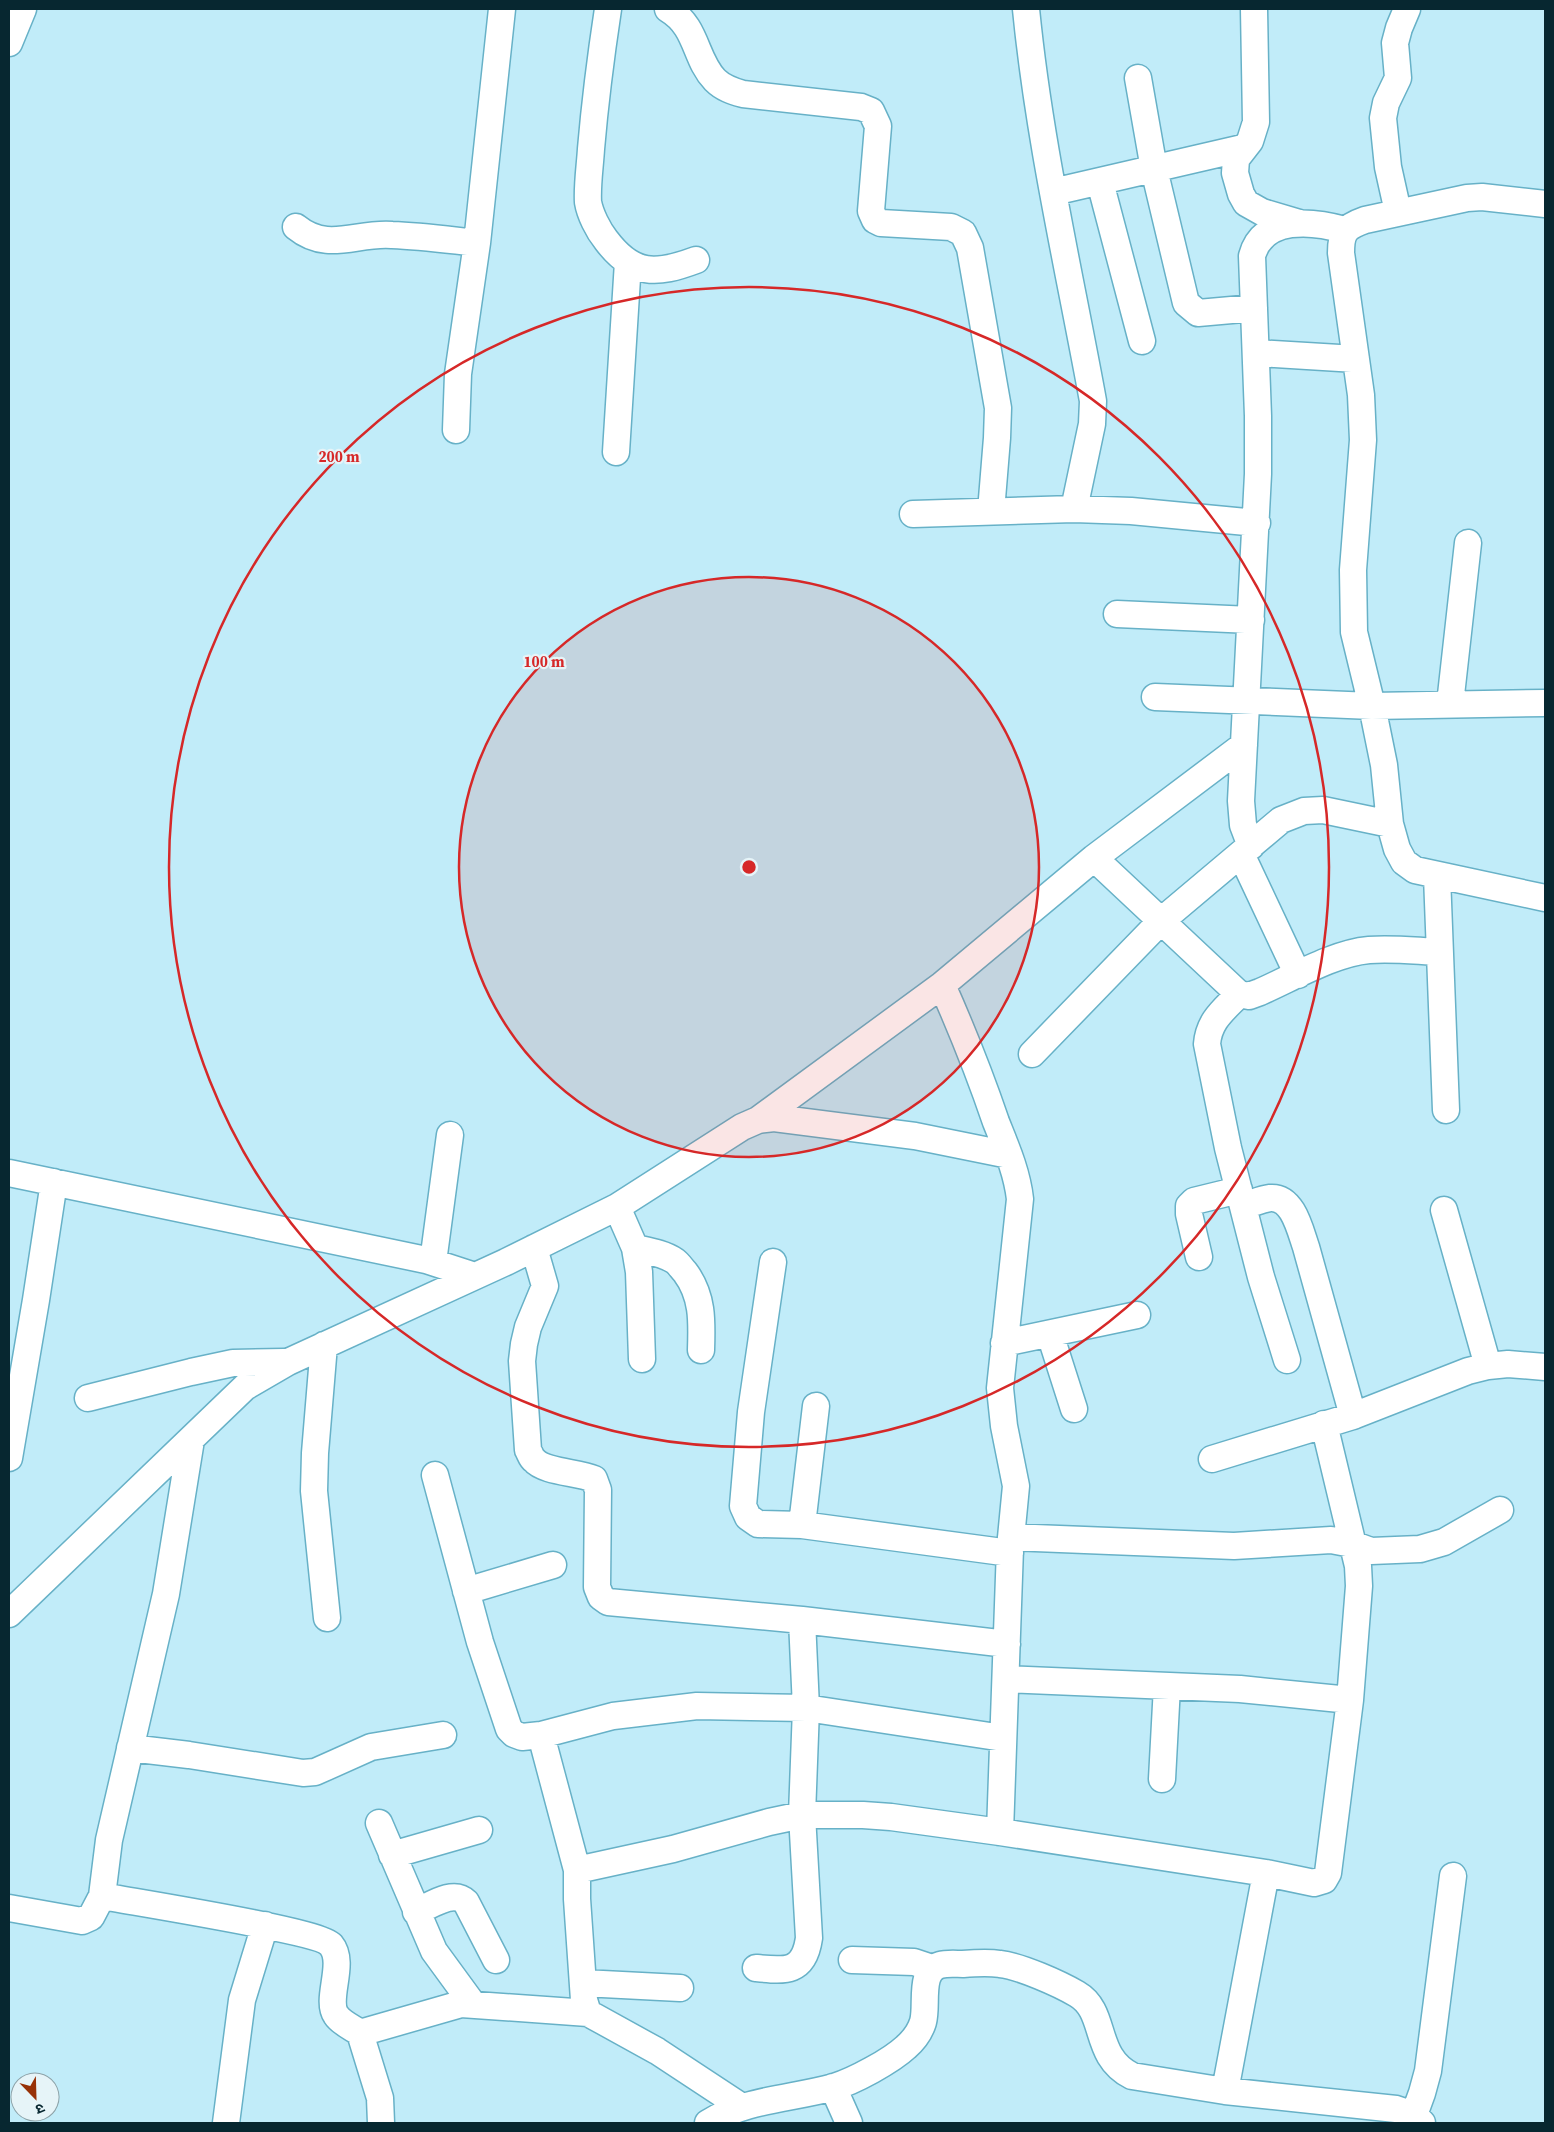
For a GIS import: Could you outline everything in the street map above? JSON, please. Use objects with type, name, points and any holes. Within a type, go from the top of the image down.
[{"type":"street","points":[[9,43],[22,9]]},
{"type":"street","points":[[456,430],[458,374],[477,243],[502,9]]},
{"type":"street","points":[[608,9],[594,118],[588,203],[602,235],[614,250],[628,262],[643,269],[661,269],[674,268],[696,260]]},
{"type":"street","points":[[668,9],[678,14],[689,28],[714,80],[726,89],[743,94],[861,107],[871,111],[878,126],[872,211],[875,220],[881,223],[951,227],[964,233],[970,248],[998,408],[998,438],[991,512]]},
{"type":"street","points":[[1026,9],[1031,59],[1093,401],[1092,424],[1074,510]]},
{"type":"street","points":[[1254,9],[1256,122],[1250,141],[1243,148],[1234,166],[1241,194],[1246,203],[1262,212],[1301,224]]},
{"type":"street","points":[[1398,212],[1388,167],[1383,118],[1386,103],[1398,78],[1396,43],[1399,28],[1407,9]]},
{"type":"street","points":[[1138,78],[1154,168],[1186,303],[1198,313],[1254,308]]},
{"type":"street","points":[[1054,192],[1243,148]]},
{"type":"street","points":[[1100,182],[1142,341]]},
{"type":"street","points":[[1545,204],[1482,197],[1448,200],[1359,222],[1345,230],[1341,239],[1341,253],[1361,395],[1363,440],[1353,570],[1354,632],[1384,765],[1390,824],[1397,848],[1404,862],[1415,870],[1545,898]]},
{"type":"street","points":[[1298,975],[1246,850],[1241,812],[1256,522],[1258,416],[1252,256],[1255,246],[1261,237],[1272,230],[1301,224],[1327,225],[1345,230]]},
{"type":"street","points":[[296,227],[314,239],[335,241],[390,234],[477,243]]},
{"type":"street","points":[[616,452],[628,262]]},
{"type":"street","points":[[1256,353],[1356,360]]},
{"type":"street","points":[[913,514],[1074,510],[1131,511],[1256,522]]},
{"type":"street","points":[[1450,704],[1468,543]]},
{"type":"street","points":[[1117,614],[1251,620]]},
{"type":"street","points":[[1155,697],[1372,706],[1545,703]]},
{"type":"street","points":[[9,1614],[245,1388],[288,1362],[475,1276],[618,1207],[722,1138],[758,1120],[942,985],[1094,858],[1244,745]]},
{"type":"street","points":[[1032,1054],[1160,921],[1281,820],[1304,811],[1323,810],[1390,824]]},
{"type":"street","points":[[1094,858],[1239,994],[1249,996],[1336,959],[1370,950],[1439,952]]},
{"type":"street","points":[[1437,876],[1446,1110]]},
{"type":"street","points":[[942,985],[979,1071],[1018,1182],[1020,1199],[1000,1388],[1004,1426],[1016,1486],[1011,1545],[1000,1832]]},
{"type":"street","points":[[1239,994],[1214,1020],[1208,1030],[1207,1044],[1228,1148],[1261,1277],[1287,1360]]},
{"type":"street","points":[[758,1120],[783,1119],[915,1136],[1009,1155]]},
{"type":"street","points":[[433,1262],[450,1135]]},
{"type":"street","points":[[9,1173],[433,1262],[475,1276]]},
{"type":"street","points":[[9,1458],[54,1182]]},
{"type":"street","points":[[1200,1257],[1189,1214],[1189,1206],[1194,1201],[1271,1198],[1280,1199],[1286,1204],[1296,1220],[1306,1246],[1352,1416]]},
{"type":"street","points":[[618,1207],[634,1248],[639,1272],[642,1359]]},
{"type":"street","points":[[1444,1210],[1488,1366]]},
{"type":"street","points":[[534,1248],[545,1286],[528,1327],[522,1361],[528,1450],[534,1460],[543,1467],[582,1474],[594,1479],[598,1490],[597,1587],[601,1597],[608,1602],[802,1620],[1007,1644]]},
{"type":"street","points":[[634,1248],[664,1255],[676,1262],[688,1276],[700,1300],[703,1317],[702,1350]]},
{"type":"street","points":[[773,1262],[751,1412],[743,1506],[748,1517],[758,1524],[802,1525],[1011,1545],[1234,1546],[1331,1540],[1352,1544],[1371,1551],[1433,1547],[1500,1510]]},
{"type":"street","points":[[1004,1343],[1137,1315]]},
{"type":"street","points":[[1050,1334],[1074,1409]]},
{"type":"street","points":[[324,1345],[315,1453],[314,1492],[327,1618]]},
{"type":"street","points":[[88,1398],[233,1363],[288,1362]]},
{"type":"street","points":[[1212,1459],[1352,1416],[1488,1366],[1508,1364],[1545,1367]]},
{"type":"street","points":[[802,1525],[816,1406]]},
{"type":"street","points":[[577,1870],[673,1849],[769,1822],[802,1815],[892,1817],[1266,1873],[1314,1883],[1324,1880],[1328,1873],[1350,1700],[1359,1586],[1358,1566],[1324,1424]]},
{"type":"street","points":[[9,1908],[82,1921],[92,1917],[102,1896],[109,1840],[166,1594],[191,1440]]},
{"type":"street","points":[[435,1475],[480,1642],[509,1729],[514,1734],[522,1737],[541,1735],[613,1716],[697,1706],[806,1708],[1003,1738]]},
{"type":"street","points":[[466,1591],[553,1565]]},
{"type":"street","points":[[756,1968],[777,1970],[792,1968],[802,1962],[807,1952],[809,1938],[802,1815],[806,1708],[802,1620]]},
{"type":"street","points":[[1006,1679],[1240,1689],[1350,1700]]},
{"type":"street","points":[[1162,1779],[1167,1686]]},
{"type":"street","points":[[130,1748],[303,1772],[323,1769],[371,1747],[443,1735]]},
{"type":"street","points":[[541,1735],[577,1870],[577,1899],[584,2000],[588,2013]]},
{"type":"street","points":[[379,1822],[416,1912],[439,1959],[472,2003]]},
{"type":"street","points":[[392,1855],[479,1830]]},
{"type":"street","points":[[1225,2091],[1266,1873]]},
{"type":"street","points":[[708,2123],[760,2101],[833,2087],[859,2077],[905,2048],[917,2036],[923,2022],[927,1978],[932,1968],[941,1964],[985,1963],[1012,1966],[1080,1996],[1092,2008],[1106,2049],[1114,2063],[1132,2076],[1366,2115],[1396,2110],[1418,2119],[1428,2071],[1453,1876]]},
{"type":"street","points":[[102,1896],[264,1926],[319,1938],[330,1944],[335,1952],[336,1966],[333,2009],[336,2016],[342,2022],[360,2033],[380,2098],[381,2123]]},
{"type":"street","points":[[416,1912],[452,1896],[461,1897],[466,1902],[496,1960]]},
{"type":"street","points":[[226,2123],[242,2000],[264,1926]]},
{"type":"street","points":[[852,1960],[914,1962],[932,1968]]},
{"type":"street","points":[[583,1983],[680,1988]]},
{"type":"street","points":[[360,2033],[461,2004],[472,2003],[588,2013],[657,2051],[742,2107]]},
{"type":"street","points":[[833,2087],[849,2123]]}]
